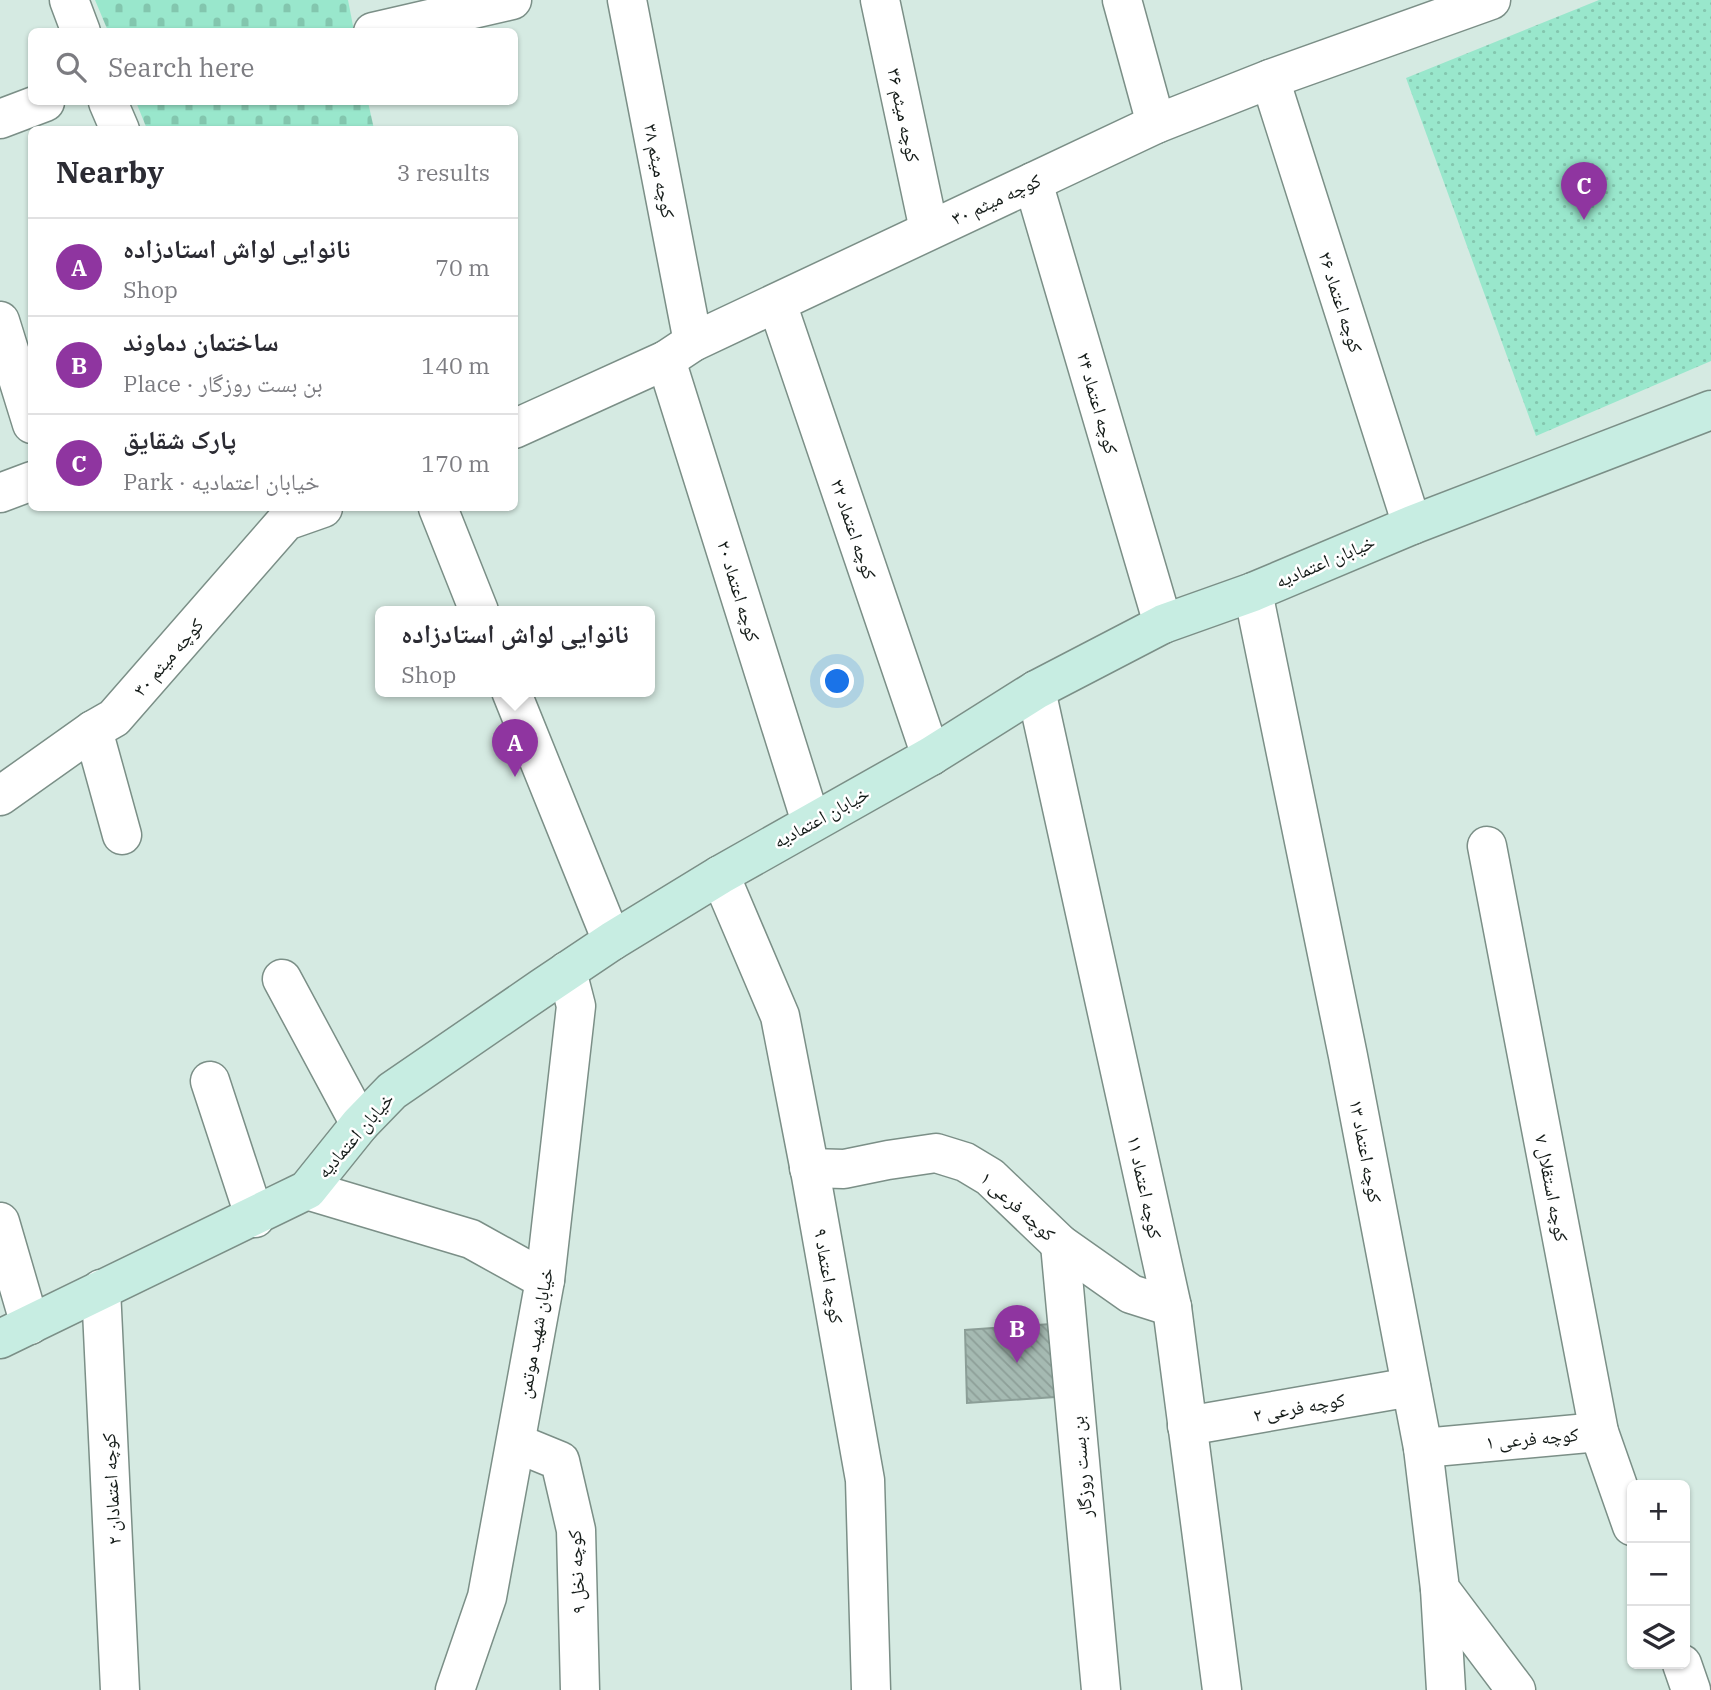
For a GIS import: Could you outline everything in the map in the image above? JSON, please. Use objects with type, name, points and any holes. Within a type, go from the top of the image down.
[{"type":"street","points":[[69,0],[80,28]]},
{"type":"street","points":[[390,28],[512,0]]},
{"type":"street","name":"کوچه میثم ۳۸","points":[[627,0],[679,351]]},
{"type":"street","name":"کوچه میثم ۳۶","points":[[880,0],[929,230]]},
{"type":"street","points":[[1122,0],[1156,124]]},
{"type":"street","name":"کوچه میثم ۳۰","points":[[518,427],[1156,124],[1270,79],[1488,1]]},
{"type":"street","name":"کوچه اعتماد ۲۶","points":[[1270,79],[1412,525]]},
{"type":"street","points":[[0,119],[37,105]]},
{"type":"street","points":[[109,105],[118,126]]},
{"type":"street","name":"کوچه اعتماد ۲۴","points":[[1033,182],[1163,624]]},
{"type":"street","name":"کوچه اعتماد ۲۲","points":[[777,303],[930,756]]},
{"type":"street","points":[[0,321],[28,411]]},
{"type":"street","name":"کوچه اعتماد ۲۰","points":[[679,351],[811,822]]},
{"type":"street","name":"خیابان اعتمادیه","points":[[15,1332],[255,1218],[307,1190],[360,1124],[393,1091],[554,979],[720,875],[930,756],[1036,690],[1163,624],[1253,592],[1412,525],[1711,410]]},
{"type":"street","points":[[0,493],[28,482]]},
{"type":"street","name":"کوچه میثم ۳۰","points":[[0,796],[114,718],[283,514],[303,511]]},
{"type":"street","points":[[439,511],[477,606]]},
{"type":"street","name":"کوچه اعتماد ۱۳","points":[[1253,592],[1348,1056],[1423,1448],[1440,1589],[1446,1690]]},
{"type":"street","name":"کوچه اعتماد ۱۱","points":[[1036,690],[1172,1307],[1222,1690]]},
{"type":"street","points":[[513,697],[612,941]]},
{"type":"street","points":[[93,730],[122,835]]},
{"type":"street","name":"کوچه استقلال ۷","points":[[1487,846],[1599,1432],[1627,1512]]},
{"type":"street","name":"کوچه اعتماد ۹","points":[[720,875],[780,1016],[809,1168],[865,1480],[871,1690]]},
{"type":"street","points":[[282,979],[360,1124]]},
{"type":"street","name":"خیابان شهید موتمن","points":[[455,1690],[487,1597],[516,1443],[534,1274],[576,1006],[554,979]]},
{"type":"street","points":[[210,1081],[255,1218]]},
{"type":"street","name":"کوچه فرعی ۱","points":[[809,1168],[844,1169],[936,1153],[965,1162],[990,1177],[1060,1244],[1131,1294],[1172,1307]]},
{"type":"street","points":[[307,1190],[471,1239],[534,1274]]},
{"type":"street","points":[[0,1222],[15,1332]]},
{"type":"street","name":"بن بست روزگار","points":[[1060,1244],[1101,1690]]},
{"type":"street","name":"کوچه اعتمادان ۲","points":[[101,1289],[120,1690]]},
{"type":"street","name":"کوچه فرعی ۲","points":[[1188,1426],[1411,1387]]},
{"type":"street","name":"کوچه فرعی ۱","points":[[1423,1448],[1599,1432]]},
{"type":"street","name":"کوچه نخل ۹","points":[[516,1443],[560,1461],[576,1530],[580,1690]]},
{"type":"street","points":[[1440,1589],[1516,1690]]},
{"type":"street","points":[[1684,1669],[1691,1690]]},
{"type":"green space","points":[[95,0],[348,0],[353,28],[107,28]]},
{"type":"green space","points":[[1599,0],[1711,0],[1711,361],[1536,436],[1406,78]]},
{"type":"green space","points":[[137,105],[369,105],[373,126],[146,126]]},
{"type":"building","points":[[1064,1323],[1069,1396],[967,1403],[965,1330]]},
{"type":"place","name":"پارک شقایق","points":[[1584,220]]},
{"type":"place","name":"نانوایی لواش استادزاده","points":[[515,777]]},
{"type":"place","name":"ساختمان دماوند","points":[[1017,1363]]}]
